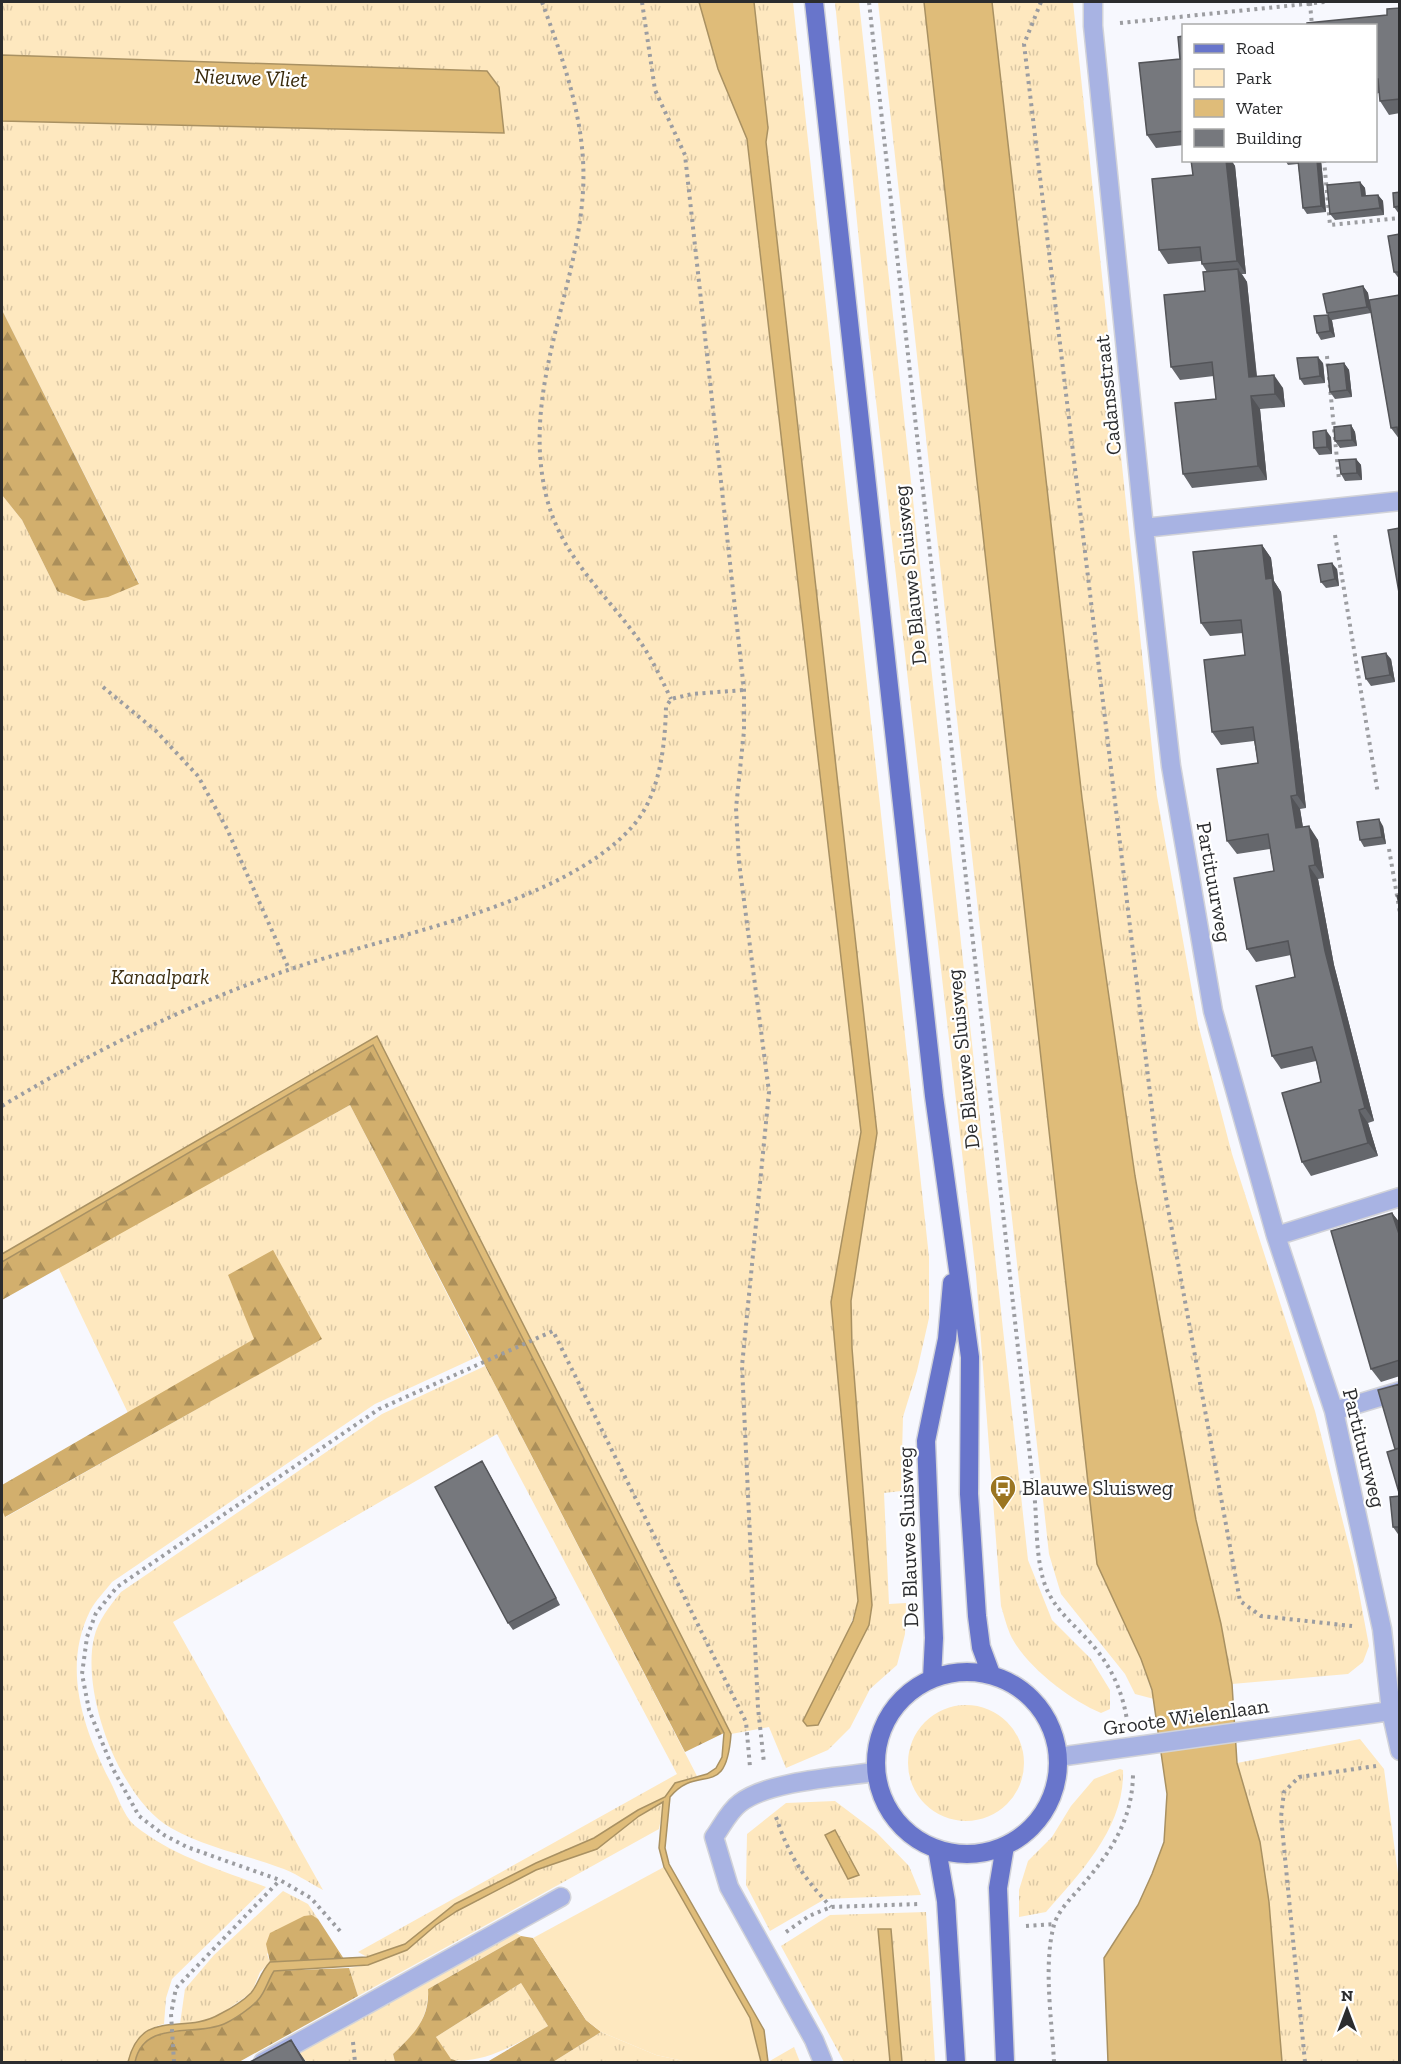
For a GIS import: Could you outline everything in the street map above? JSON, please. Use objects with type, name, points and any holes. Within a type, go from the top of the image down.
[{"type":"main road","name":"De Blauwe Sluisweg","points":[[814,2],[934,1096],[970,1357],[969,1494],[977,1616],[981,1647],[991,1674]]},
{"type":"main road","name":"De Blauwe Sluisweg","points":[[932,1678],[934,1638],[926,1441],[947,1339],[955,1252]]},
{"type":"main road","points":[[961,1671],[991,1674],[1017,1686],[1038,1705],[1052,1730],[1058,1757],[1057,1779],[1050,1800],[1039,1819],[1005,1846],[982,1853],[960,1854],[937,1849],[918,1840],[901,1827],[880,1792],[875,1772],[877,1743],[888,1715],[907,1693],[932,1678],[961,1671]]},
{"type":"main road","points":[[1005,1846],[998,1888],[1005,2062]]},
{"type":"main road","points":[[937,1849],[946,1902],[956,2062]]},
{"type":"street","name":"Cadansstraat","points":[[1093,2],[1093,26],[1144,528]]},
{"type":"street","points":[[1144,528],[1400,501]]},
{"type":"street","name":"Partituurweg","points":[[1144,528],[1171,766],[1213,1011],[1276,1236],[1334,1411],[1382,1629],[1393,1669],[1391,1711],[1396,1746]]},
{"type":"street","points":[[1276,1236],[1400,1197]]},
{"type":"street","points":[[1334,1411],[1400,1391]]},
{"type":"street","name":"Groote Wielenlaan","points":[[1058,1757],[1391,1711]]},
{"type":"street","points":[[823,2062],[764,1948],[729,1887],[714,1837],[737,1805],[760,1792],[815,1780],[875,1772]]},
{"type":"street","points":[[263,2062],[561,1897]]},
{"type":"path","points":[[542,2],[559,47],[583,135],[583,190],[578,233],[555,323],[543,387],[540,436],[546,494],[554,524],[573,559],[640,643],[658,672],[670,699]]},
{"type":"path","points":[[642,2],[655,90],[686,154],[744,690],[744,731],[736,808],[739,862],[769,1092],[742,1366],[760,1792]]},
{"type":"path","name":"De Blauwe Sluisweg","points":[[869,2],[1033,1480],[1039,1554],[1045,1584],[1061,1614],[1099,1653],[1124,1696],[1137,1746],[1132,1800],[1118,1839],[1068,1902],[1054,1924],[1050,1966],[1054,2062]]},
{"type":"path","points":[[1041,2],[1024,44],[1154,1131],[1240,1601],[1261,1616],[1382,1629]]},
{"type":"path","points":[[1093,26],[1325,2]]},
{"type":"path","points":[[1310,3],[1312,24]]},
{"type":"path","points":[[1324,162],[1330,225],[1400,218]]},
{"type":"path","points":[[1327,356],[1336,508],[1378,794]]},
{"type":"path","points":[[103,687],[156,731],[198,776],[227,828],[289,969]]},
{"type":"path","points":[[670,699],[692,694],[744,690]]},
{"type":"path","points":[[2,1106],[124,1037],[197,1003],[289,969],[492,907],[572,873],[607,851],[634,825],[653,790],[661,761],[666,707],[670,699]]},
{"type":"path","points":[[1389,849],[1400,913]]},
{"type":"path","points":[[340,1931],[311,1898],[280,1880],[187,1846],[164,1835],[139,1816],[112,1769],[89,1710],[82,1674],[87,1637],[96,1613],[117,1587],[379,1409],[553,1331],[746,1722],[760,1792],[804,1879],[831,1907]]},
{"type":"path","points":[[1305,2062],[1281,1817],[1284,1792],[1299,1777],[1396,1746]]},
{"type":"path","points":[[174,2062],[171,2014],[176,1988],[280,1880]]},
{"type":"path","points":[[764,1948],[809,1916],[831,1907],[946,1902]]},
{"type":"path","points":[[999,1927],[1054,1924]]},
{"type":"green space","name":"Kanaalpark","points":[[2,2],[699,2],[718,69],[747,139],[861,1133],[831,1302],[858,1601],[819,1725],[868,1625],[872,1605],[852,1348],[851,1301],[877,1133],[766,142],[768,128],[754,2],[793,2],[929,1257],[929,1318],[917,1371],[903,1417],[901,1491],[884,1493],[889,1604],[906,1603],[905,1634],[897,1665],[870,1689],[850,1728],[828,1750],[786,1768],[769,1727],[731,1734],[377,1036],[2,1254],[2,495],[22,520],[57,591],[139,583],[2,310],[2,121],[503,133],[499,87],[487,71],[2,55]]},
{"type":"green space","points":[[835,2],[859,2],[1028,1560],[1052,1620],[1091,1659],[1110,1690],[1110,1709],[1101,1713],[1062,1690],[1026,1658],[1010,1634],[1001,1606],[976,1275],[868,331]]},
{"type":"green space","points":[[878,2],[925,2],[1097,1564],[1141,1659],[1154,1699],[1135,1694],[1125,1674],[1061,1594],[1049,1554]]},
{"type":"green space","points":[[992,2],[1073,2],[1157,796],[1198,1024],[1232,1154],[1315,1411],[1354,1566],[1369,1646],[1363,1662],[1348,1674],[1232,1684],[1221,1624],[1196,1520],[1135,1176],[1101,942],[1082,798]]},
{"type":"green space","points":[[2,310],[139,584],[108,597],[84,601],[57,591],[22,520],[2,495]]},
{"type":"green space","points":[[373,1045],[724,1733],[685,1752],[350,1105],[2,1300],[2,1262]]},
{"type":"green space","points":[[350,1105],[479,1356],[375,1404],[112,1582],[90,1611],[82,1632],[78,1654],[79,1698],[84,1719],[100,1761],[127,1816],[134,1825],[149,1836],[181,1854],[266,1887],[172,1979],[166,1998],[164,2024],[151,2029],[141,2038],[128,2062],[2,2062],[2,1510],[6,1517],[321,1339],[228,1275],[255,1339],[128,1413],[58,1267]]},
{"type":"green space","points":[[273,1250],[322,1339],[5,1517],[2,1510],[2,1485],[254,1339],[228,1275]]},
{"type":"green space","points":[[485,1366],[697,1776],[675,1783],[665,1797],[638,1810],[594,1838],[536,1863],[455,1904],[405,1944],[367,1957],[358,1952],[677,1774],[497,1434],[173,1622],[323,1890],[284,1869],[184,1835],[153,1814],[136,1794],[108,1743],[93,1687],[91,1661],[94,1638],[101,1619],[121,1592],[382,1414]]},
{"type":"green space","points":[[966,1705],[988,1710],[1007,1722],[1019,1741],[1024,1763],[1019,1785],[1007,1804],[988,1816],[966,1821],[944,1816],[925,1804],[913,1785],[908,1763],[913,1741],[925,1722],[944,1710]]},
{"type":"green space","points":[[1360,1739],[1384,1769],[1399,1881],[1399,2062],[1282,2062],[1269,1902],[1237,1763]]},
{"type":"green space","points":[[1120,1769],[1123,1770],[1122,1791],[1117,1811],[1109,1829],[1086,1865],[1046,1912],[1019,1917],[1019,1890],[1028,1861],[1052,1837],[1071,1806],[1094,1779]]},
{"type":"green space","points":[[835,1801],[876,1832],[909,1866],[921,1895],[825,1899],[770,1931],[746,1885],[747,1834],[786,1803]]},
{"type":"green space","points":[[664,1802],[659,1829],[358,1996],[349,1968],[368,1965],[407,1950],[436,1925],[457,1911],[536,1870],[597,1849],[639,1816]]},
{"type":"green space","points":[[664,1867],[750,2018],[761,2062],[688,2062],[656,2055],[601,2032],[586,2020],[533,1938]]},
{"type":"green space","points":[[283,1891],[308,1904],[318,1919],[312,1915],[267,1954],[270,1962],[260,1972],[252,1992],[221,2014],[202,2023],[180,2024],[185,1989],[214,1955]]},
{"type":"green space","points":[[926,1912],[935,2062],[902,2062],[891,1929],[879,1929],[890,2062],[844,2062],[781,1946],[830,1915]]},
{"type":"green space","points":[[312,1915],[318,1919],[344,1959],[270,1962],[266,1944],[270,1933],[304,1916]]},
{"type":"green space","points":[[513,1931],[521,1936],[428,1989],[428,2000],[423,2018],[414,2033],[393,2054],[395,2062],[307,2062],[304,2059],[280,2062]]},
{"type":"green space","points":[[521,1936],[533,1938],[586,2020],[601,2032],[553,2062],[487,2062],[548,2026],[521,1983],[436,2037],[451,2059],[461,2062],[395,2062],[393,2054],[419,2026],[423,2018],[428,2000],[428,1989]]},
{"type":"green space","points":[[349,1968],[358,1996],[239,2062],[135,2062],[140,2049],[148,2040],[159,2035],[212,2028],[237,2016],[260,1997],[273,1971]]},
{"type":"green space","points":[[521,1983],[548,2026],[490,2055],[465,2060],[450,2058],[436,2037]]},
{"type":"green space","points":[[601,2032],[656,2055],[688,2062],[553,2062]]},
{"type":"green space","points":[[794,2047],[800,2062],[768,2062]]},
{"type":"water","points":[[699,2],[754,2],[768,128],[766,142],[877,1133],[851,1301],[852,1348],[872,1605],[869,1625],[818,1725],[807,1726],[803,1721],[853,1621],[858,1601],[831,1302],[861,1132],[747,139],[718,69]]},
{"type":"water","points":[[924,2],[992,2],[1082,798],[1101,942],[1135,1176],[1159,1313],[1196,1520],[1221,1624],[1232,1684],[1237,1763],[1260,1842],[1269,1902],[1282,2062],[1108,2062],[1104,1958],[1138,1905],[1152,1874],[1164,1842],[1167,1794],[1152,1690],[1141,1659],[1097,1564]]},
{"type":"water","name":"Nieuwe Vliet","points":[[2,55],[487,71],[499,87],[504,133],[2,121]]},
{"type":"water","points":[[377,1036],[731,1734],[728,1755],[723,1768],[717,1775],[691,1782],[670,1797],[665,1848],[669,1864],[764,2030],[768,2062],[761,2062],[750,2018],[664,1867],[659,1848],[663,1802],[639,1816],[597,1849],[536,1870],[457,1911],[436,1925],[407,1950],[368,1965],[274,1971],[260,1997],[238,2016],[212,2028],[159,2035],[148,2040],[140,2049],[135,2062],[128,2062],[134,2045],[143,2034],[154,2028],[206,2020],[240,2002],[253,1990],[270,1962],[367,1957],[405,1944],[455,1904],[536,1863],[594,1838],[638,1810],[665,1797],[675,1783],[707,1774],[716,1768],[722,1757],[724,1733],[373,1045],[2,1262],[2,1254]]},
{"type":"water","points":[[835,1830],[859,1875],[848,1879],[825,1835]]},
{"type":"water","points":[[878,1929],[891,1929],[902,2062],[890,2062]]},
{"type":"building","points":[[1400,8],[1400,99],[1380,101],[1377,79],[1377,24],[1307,23],[1387,15],[1387,9]]},
{"type":"building","points":[[1182,36],[1182,131],[1147,135],[1139,63],[1180,59],[1178,37]]},
{"type":"building","points":[[1191,162],[1226,162],[1237,261],[1202,264],[1200,247],[1159,250],[1152,179],[1193,175]]},
{"type":"building","points":[[1298,162],[1317,162],[1321,206],[1303,208]]},
{"type":"building","points":[[1360,182],[1362,196],[1378,195],[1380,208],[1330,214],[1327,185]]},
{"type":"building","points":[[1400,192],[1400,206],[1394,207],[1393,193]]},
{"type":"building","points":[[1400,234],[1400,272],[1394,272],[1388,236]]},
{"type":"building","points":[[1238,269],[1249,377],[1274,375],[1275,394],[1251,396],[1258,466],[1183,474],[1175,403],[1216,399],[1212,362],[1171,367],[1164,295],[1205,291],[1203,272]]},
{"type":"building","points":[[1363,286],[1367,307],[1327,313],[1323,294]]},
{"type":"building","points":[[1400,295],[1400,439],[1397,427],[1391,428],[1369,300]]},
{"type":"building","points":[[1328,315],[1330,331],[1317,333],[1314,316]]},
{"type":"building","points":[[1318,357],[1320,376],[1300,379],[1297,358]]},
{"type":"building","points":[[1344,363],[1347,390],[1330,392],[1327,365]]},
{"type":"building","points":[[1351,425],[1352,440],[1335,441],[1334,427]]},
{"type":"building","points":[[1326,430],[1327,447],[1314,448],[1313,432]]},
{"type":"building","points":[[1356,459],[1357,473],[1341,474],[1339,460]]},
{"type":"building","points":[[1400,528],[1400,598],[1388,530]]},
{"type":"building","points":[[1262,545],[1266,579],[1272,578],[1297,795],[1291,796],[1296,828],[1309,826],[1315,865],[1309,866],[1325,951],[1365,1108],[1359,1110],[1368,1143],[1302,1162],[1282,1093],[1321,1082],[1317,1063],[1312,1047],[1272,1056],[1256,986],[1295,977],[1288,941],[1247,949],[1234,878],[1274,871],[1268,834],[1227,841],[1217,769],[1258,763],[1253,727],[1212,732],[1204,660],[1245,655],[1241,620],[1201,623],[1193,552]]},
{"type":"building","points":[[1332,563],[1335,579],[1321,582],[1318,565]]},
{"type":"building","points":[[1386,653],[1390,675],[1366,679],[1362,657]]},
{"type":"building","points":[[1379,819],[1382,837],[1360,840],[1357,822]]},
{"type":"building","points":[[1392,1213],[1400,1237],[1400,1360],[1371,1369],[1331,1231]]},
{"type":"building","points":[[1400,1384],[1400,1448],[1395,1449],[1378,1390]]},
{"type":"building","points":[[1400,1448],[1400,1496],[1387,1452]]},
{"type":"building","points":[[482,1461],[556,1598],[508,1623],[435,1487]]},
{"type":"building","points":[[1400,1496],[1400,1527],[1393,1527],[1390,1497]]},
{"type":"building","points":[[291,2040],[304,2062],[250,2062]]},
{"type":"place","name":"Blauwe Sluisweg","points":[[1003,1511]]}]
